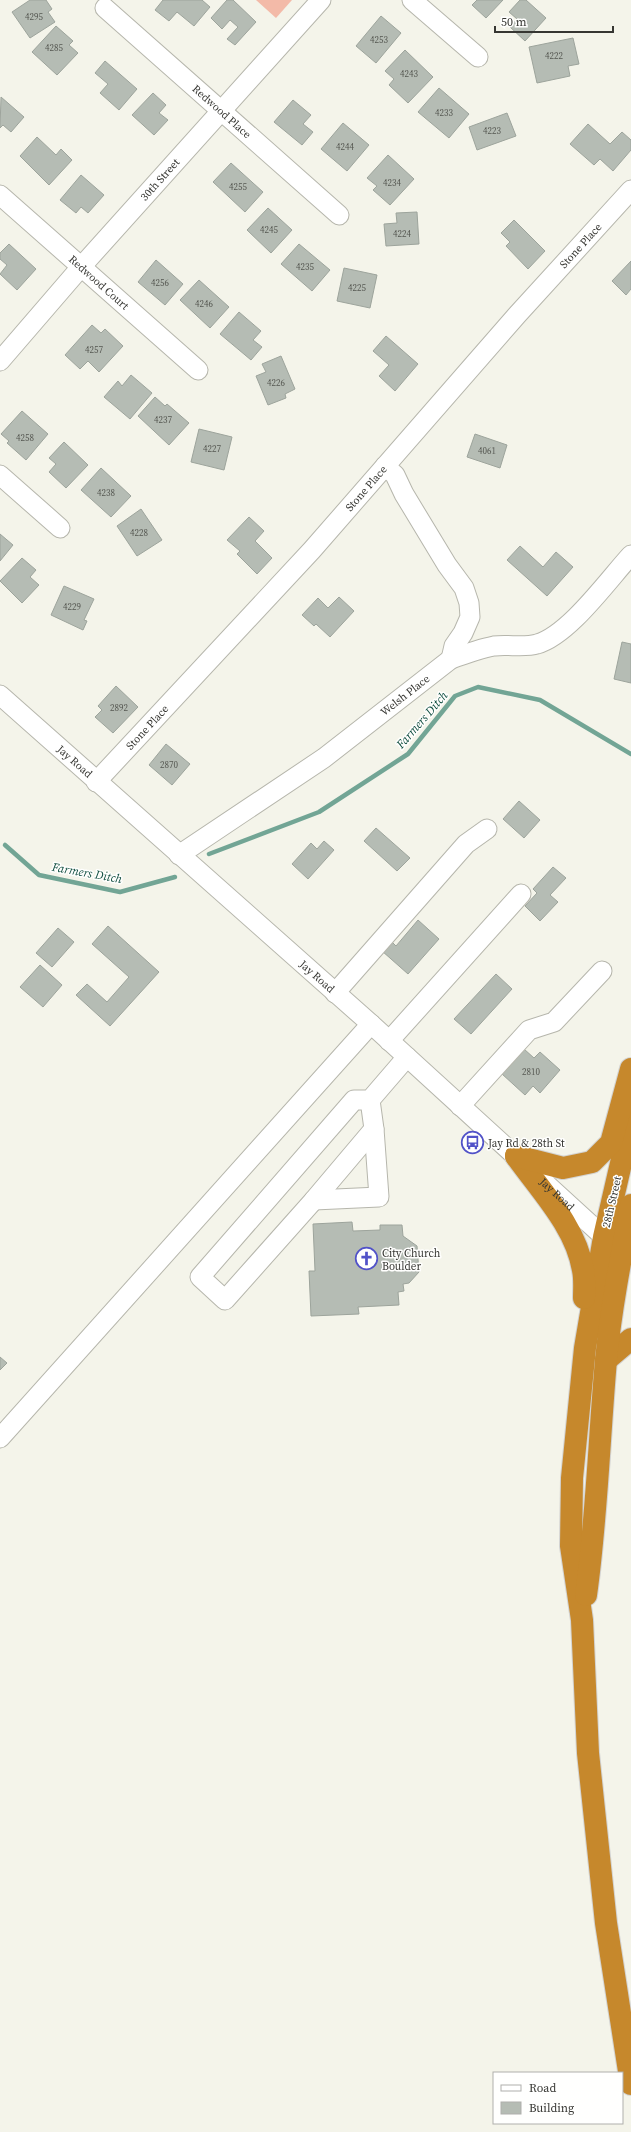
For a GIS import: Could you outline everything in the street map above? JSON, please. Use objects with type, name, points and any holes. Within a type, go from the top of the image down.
[{"type":"highway","points":[[516,1156],[563,1168],[592,1162],[611,1143],[631,1069]]},
{"type":"highway","name":"28th Street","points":[[585,1348],[604,1237],[631,1120]]},
{"type":"highway","points":[[516,1156],[564,1222],[577,1248],[584,1271],[585,1348],[572,1471],[571,1546],[582,1620],[590,1779],[606,1924],[631,2084]]},
{"type":"highway","name":"28th Street","points":[[582,1620],[593,1544],[606,1360],[626,1257],[631,1207]]},
{"type":"highway","points":[[606,1360],[631,1339]]},
{"type":"street","name":"30th Street","points":[[0,361],[81,267],[322,0]]},
{"type":"street","points":[[412,0],[478,57]]},
{"type":"street","name":"Redwood Place","points":[[105,8],[339,216]]},
{"type":"street","name":"Stone Place","points":[[96,782],[312,550],[517,315],[631,190]]},
{"type":"street","name":"Redwood Court","points":[[0,195],[198,370]]},
{"type":"street","points":[[385,466],[395,475],[404,494],[447,565],[464,588],[469,603],[470,617],[463,633],[454,646],[451,659]]},
{"type":"street","points":[[0,475],[60,528]]},
{"type":"street","name":"Welsh Place","points":[[179,855],[324,758],[451,659],[468,652],[495,646],[536,645],[552,638],[568,626],[631,555]]},
{"type":"street","name":"Jay Road","points":[[0,695],[96,782],[371,1024],[626,1257]]},
{"type":"street","points":[[335,993],[466,844],[487,828]]},
{"type":"street","points":[[389,1041],[521,894]]},
{"type":"street","points":[[460,1106],[529,1030],[554,1022],[602,971]]},
{"type":"street","points":[[0,1438],[371,1024]]},
{"type":"street","points":[[314,1200],[379,1197],[374,1129],[370,1100],[407,1057]]},
{"type":"street","points":[[370,1100],[354,1100],[200,1278],[225,1300],[314,1200],[374,1129]]},
{"type":"shaded area","points":[[256,0],[292,0],[276,18]]},
{"type":"building","points":[[30,0],[46,0],[52,9],[48,12],[55,22],[30,38],[12,12]]},
{"type":"building","points":[[163,0],[202,0],[210,7],[194,26],[177,12],[169,21],[155,10]]},
{"type":"building","points":[[227,0],[233,0],[256,22],[235,45],[227,39],[238,27],[230,20],[222,29],[211,18]]},
{"type":"building","points":[[477,0],[503,0],[486,18],[472,5]]},
{"type":"building","points":[[520,0],[526,0],[546,18],[525,41],[510,27],[517,19],[509,12]]},
{"type":"building","points":[[381,16],[401,33],[376,63],[356,46]]},
{"type":"building","points":[[56,26],[73,41],[69,45],[78,53],[57,75],[32,52]]},
{"type":"building","points":[[573,38],[579,64],[568,66],[570,76],[537,83],[529,47]]},
{"type":"building","points":[[405,50],[433,77],[408,103],[389,85],[394,79],[385,71]]},
{"type":"building","points":[[105,61],[137,89],[119,110],[100,93],[108,84],[95,73]]},
{"type":"building","points":[[439,88],[469,114],[449,138],[418,112]]},
{"type":"building","points":[[153,93],[166,105],[159,113],[168,120],[154,135],[132,115]]},
{"type":"building","points":[[1,97],[24,117],[11,132],[3,125],[0,128]]},
{"type":"building","points":[[293,100],[311,115],[303,124],[313,132],[302,145],[274,122]]},
{"type":"building","points":[[507,113],[516,136],[477,150],[469,127]]},
{"type":"building","points":[[343,123],[369,145],[347,171],[321,149]]},
{"type":"building","points":[[588,124],[610,144],[622,132],[631,140],[631,150],[613,171],[600,159],[594,165],[570,144]]},
{"type":"building","points":[[37,137],[56,155],[61,149],[72,160],[49,185],[20,156]]},
{"type":"building","points":[[388,155],[414,179],[390,205],[373,190],[377,186],[367,178]]},
{"type":"building","points":[[231,163],[263,192],[245,212],[213,182]]},
{"type":"building","points":[[81,175],[104,195],[88,213],[81,207],[76,213],[60,200]]},
{"type":"building","points":[[268,208],[292,230],[271,253],[247,230]]},
{"type":"building","points":[[417,212],[419,244],[386,246],[384,224],[397,223],[396,213]]},
{"type":"building","points":[[514,220],[545,251],[528,269],[506,246],[510,242],[501,233]]},
{"type":"building","points":[[9,244],[36,269],[17,290],[0,274],[7,265],[0,259],[0,253]]},
{"type":"building","points":[[299,244],[330,270],[312,291],[281,264]]},
{"type":"building","points":[[156,260],[183,284],[165,305],[138,282]]},
{"type":"building","points":[[631,261],[631,289],[626,295],[612,281]]},
{"type":"building","points":[[344,268],[377,275],[370,308],[337,301]]},
{"type":"building","points":[[199,280],[229,307],[210,328],[180,300]]},
{"type":"building","points":[[239,312],[261,331],[253,340],[262,347],[251,360],[220,334]]},
{"type":"building","points":[[92,325],[101,333],[105,329],[123,346],[99,372],[88,361],[80,369],[65,355]]},
{"type":"building","points":[[386,336],[418,364],[395,391],[379,376],[389,365],[373,351]]},
{"type":"building","points":[[281,356],[295,389],[285,394],[286,398],[268,405],[256,376],[266,372],[262,364]]},
{"type":"building","points":[[131,375],[152,393],[130,419],[104,397],[118,381],[122,386]]},
{"type":"building","points":[[155,397],[165,406],[167,404],[189,423],[169,445],[138,416]]},
{"type":"building","points":[[22,411],[48,434],[26,460],[7,443],[9,441],[1,434]]},
{"type":"building","points":[[199,429],[232,437],[224,470],[191,462]]},
{"type":"building","points":[[475,434],[507,445],[500,468],[467,457]]},
{"type":"building","points":[[64,442],[88,465],[66,488],[49,472],[56,464],[49,458]]},
{"type":"building","points":[[101,468],[131,496],[111,517],[81,490]]},
{"type":"building","points":[[141,509],[162,540],[137,556],[117,526]]},
{"type":"building","points":[[249,517],[264,531],[255,541],[272,558],[257,574],[237,554],[240,551],[227,540]]},
{"type":"building","points":[[0,534],[13,545],[0,561]]},
{"type":"building","points":[[520,546],[543,567],[556,552],[573,567],[547,596],[507,560]]},
{"type":"building","points":[[22,558],[36,570],[30,577],[39,585],[22,603],[0,581]]},
{"type":"building","points":[[64,586],[94,599],[84,620],[87,621],[83,630],[51,615]]},
{"type":"building","points":[[339,597],[354,611],[330,637],[316,624],[314,626],[302,615],[318,598],[328,608]]},
{"type":"building","points":[[622,642],[631,644],[631,683],[614,679]]},
{"type":"building","points":[[116,686],[138,707],[113,733],[95,717],[102,710],[98,706]]},
{"type":"building","points":[[166,744],[190,764],[172,785],[149,765]]},
{"type":"building","points":[[519,801],[540,820],[524,838],[503,819]]},
{"type":"building","points":[[376,828],[410,858],[397,871],[364,841]]},
{"type":"building","points":[[324,841],[334,850],[308,879],[292,864],[311,843],[317,849]]},
{"type":"building","points":[[553,867],[566,878],[550,895],[558,902],[540,921],[525,906],[537,893],[533,889]]},
{"type":"building","points":[[418,920],[439,939],[408,974],[382,951],[391,941],[396,946]]},
{"type":"building","points":[[108,926],[159,972],[110,1026],[76,995],[87,984],[107,1002],[129,977],[92,944]]},
{"type":"building","points":[[58,928],[74,942],[52,967],[36,953]]},
{"type":"building","points":[[40,965],[62,985],[43,1007],[20,987]]},
{"type":"building","points":[[496,974],[512,989],[471,1034],[454,1019]]},
{"type":"building","points":[[524,1049],[534,1058],[540,1052],[560,1070],[540,1093],[533,1086],[525,1095],[502,1074]]},
{"type":"building","name":"City Church Boulder","points":[[352,1222],[353,1231],[380,1230],[380,1225],[402,1225],[403,1236],[417,1246],[419,1272],[409,1283],[403,1284],[404,1291],[398,1292],[399,1305],[358,1307],[359,1314],[311,1316],[309,1271],[315,1271],[313,1224]]},
{"type":"building","points":[[0,1357],[7,1363],[0,1370]]},
{"type":"waterway","name":"Farmers Ditch","points":[[209,854],[319,812],[408,754],[455,696],[478,687],[540,700],[631,754]]},
{"type":"waterway","name":"Farmers Ditch","points":[[5,845],[39,875],[120,892],[175,877]]},
{"type":"place","name":"Jay Rd & 28th St","points":[[472,1143]]},
{"type":"place","name":"City Church Boulder","points":[[366,1259]]}]
